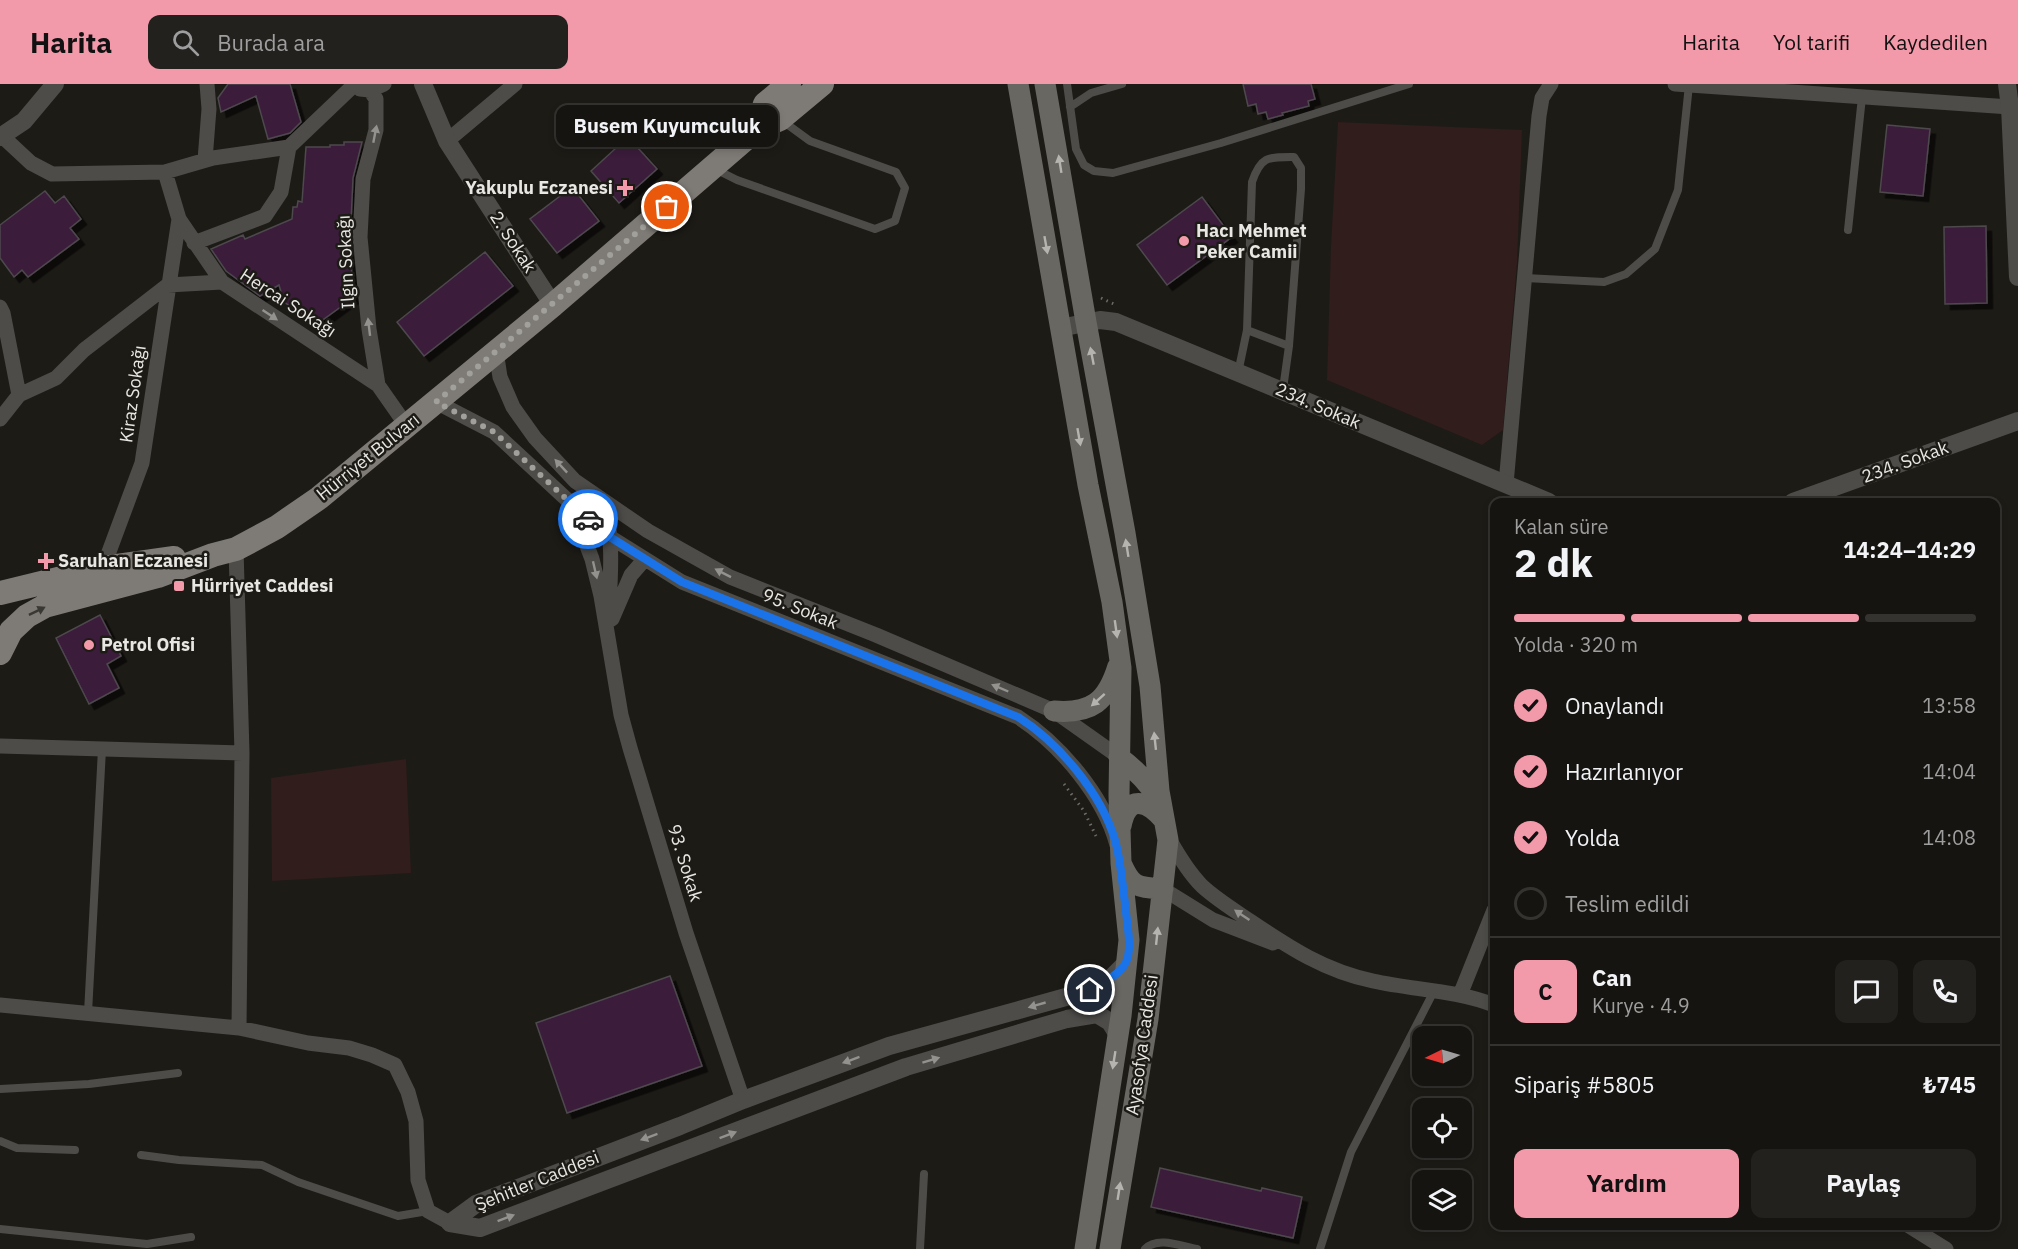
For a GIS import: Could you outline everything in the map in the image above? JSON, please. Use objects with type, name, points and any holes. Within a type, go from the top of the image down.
[{"type":"main road","name":"Hürriyet Bulvarı","points":[[757,129],[765,104],[789,84]]},
{"type":"main road","name":"Hürriyet Bulvarı","points":[[0,653],[11,631],[27,616],[45,606],[158,576],[213,555],[236,549],[277,527],[319,498],[553,305],[757,129],[780,119],[822,84]]},
{"type":"main road","points":[[1018,84],[1088,485],[1112,602],[1120,660],[1122,702],[1119,757],[1120,835],[1129,940],[1118,1035],[1085,1249]]},
{"type":"main road","name":"Ayasofya Caddesi","points":[[1045,84],[1125,533],[1148,675],[1165,824],[1163,890],[1148,1019],[1110,1249]]},
{"type":"main road","name":"Hürriyet Bulvarı","points":[[0,593],[103,568],[213,555]]},
{"type":"main road","points":[[74,598],[85,593],[103,568]]},
{"type":"main road","points":[[1054,711],[1076,712],[1089,708],[1101,699],[1114,681],[1120,660]]},
{"type":"main road","points":[[1119,757],[1134,768],[1152,787],[1165,824]]},
{"type":"main road","points":[[1120,835],[1126,808],[1132,804],[1144,804],[1154,809],[1165,824]]},
{"type":"main road","points":[[1121,862],[1127,878],[1133,884],[1163,890]]},
{"type":"street","points":[[55,84],[24,122],[1,136],[31,163],[52,174],[165,172],[205,160],[289,147],[354,85],[359,88],[377,87]]},
{"type":"street","points":[[205,160],[209,109],[207,84]]},
{"type":"street","name":"2. Sokak","points":[[423,84],[447,141],[553,305]]},
{"type":"street","points":[[447,141],[515,84]]},
{"type":"street","points":[[1506,484],[1539,116],[1542,98],[1551,84]]},
{"type":"street","points":[[2007,84],[2018,277]]},
{"type":"street","points":[[1682,85],[2010,107]]},
{"type":"street","name":"Ilgın Sokağı","points":[[377,87],[376,130],[363,179],[360,237],[369,329],[378,385],[406,425]]},
{"type":"street","points":[[194,243],[265,216],[281,192],[289,147]]},
{"type":"street","points":[[165,172],[179,219],[222,282]]},
{"type":"street","name":"Kiraz Sokağı","points":[[103,568],[119,531],[142,463],[179,219]]},
{"type":"street","name":"Hercai Sokağı","points":[[168,285],[222,282],[378,385]]},
{"type":"street","points":[[0,419],[19,395],[56,378],[84,350],[168,285]]},
{"type":"street","points":[[1,311],[19,395]]},
{"type":"street","name":"234. Sokak","points":[[1060,328],[1100,320],[1116,322],[1539,498]]},
{"type":"street","name":"95. Sokak","points":[[496,351],[500,377],[513,407],[535,438],[575,481],[671,546],[730,577],[876,635],[1054,711],[1119,757]]},
{"type":"street","name":"95. Sokak","points":[[436,402],[494,432],[610,537],[682,582],[1018,717],[1033,727],[1051,743],[1091,789],[1114,838],[1121,862]]},
{"type":"street","name":"234. Sokak","points":[[1804,498],[2018,422]]},
{"type":"street","points":[[564,497],[581,530],[592,559],[607,633]]},
{"type":"street","points":[[604,501],[609,519],[610,537],[607,633]]},
{"type":"street","points":[[236,549],[242,753],[239,1028]]},
{"type":"street","points":[[607,633],[631,575],[645,560]]},
{"type":"street","points":[[744,608],[754,586]]},
{"type":"street","name":"93. Sokak","points":[[607,633],[621,716],[686,933],[742,1100]]},
{"type":"street","points":[[0,746],[242,753]]},
{"type":"street","points":[[1165,824],[1186,867],[1203,887],[1290,948],[1338,972],[1371,981],[1460,995],[1490,1004]]},
{"type":"street","points":[[1163,890],[1213,920],[1290,948]]},
{"type":"street","points":[[1460,995],[1490,920]]},
{"type":"street","name":"Şehitler Caddesi","points":[[450,1223],[476,1204],[742,1100],[890,1046],[1090,990],[1109,980],[1126,963]]},
{"type":"street","points":[[0,1005],[239,1028],[308,1043],[349,1048],[372,1054],[395,1065],[408,1092],[416,1120],[418,1180],[428,1211],[450,1223]]},
{"type":"street","name":"Şehitler Caddesi","points":[[450,1223],[480,1228],[906,1067],[1067,1019],[1097,1014],[1110,1022],[1118,1035]]},
{"type":"street","points":[[984,1020],[993,1041]]},
{"type":"street","points":[[680,1126],[691,1149]]},
{"type":"street","points":[[591,1158],[601,1183]]},
{"type":"street","points":[[1915,1230],[1946,1249]]},
{"type":"lane","points":[[1067,84],[1076,149],[1084,165],[1094,171],[1113,173],[1221,143],[1409,84]]},
{"type":"lane","points":[[1070,107],[1091,93],[1122,84]]},
{"type":"lane","points":[[1525,278],[1605,282],[1626,274],[1655,249],[1678,190],[1682,85]]},
{"type":"lane","points":[[1848,230],[1862,97]]},
{"type":"lane","points":[[712,168],[738,180],[875,229],[895,221],[905,188],[896,172],[810,141],[780,119]]},
{"type":"lane","points":[[1238,373],[1247,330],[1252,182],[1257,166],[1270,157],[1294,158],[1301,168],[1301,189],[1289,346],[1282,391]]},
{"type":"lane","points":[[1247,330],[1289,346]]},
{"type":"lane","points":[[88,1013],[102,749]]},
{"type":"lane","points":[[1320,1249],[1351,1152],[1434,992]]},
{"type":"lane","points":[[0,1089],[89,1084],[178,1073]]},
{"type":"lane","points":[[0,1141],[17,1149],[75,1150]]},
{"type":"lane","points":[[141,1155],[262,1165],[298,1182],[398,1216],[428,1211]]},
{"type":"lane","points":[[920,1249],[924,1174]]},
{"type":"lane","points":[[0,1229],[147,1244],[191,1237]]},
{"type":"lane","points":[[1144,1249],[1150,1243],[1159,1242],[1197,1249]]},
{"type":"path","points":[[1094,294],[1116,304]]},
{"type":"path","points":[[1064,784],[1084,811],[1099,842]]},
{"type":"shaded area","points":[[1338,122],[1522,130],[1517,263],[1503,430],[1482,445],[1327,380]]},
{"type":"shaded area","points":[[406,759],[411,873],[272,881],[271,778]]},
{"type":"building","points":[[228,84],[290,84],[301,122],[290,133],[268,139],[256,96],[221,112],[218,98]]},
{"type":"building","points":[[1243,84],[1311,84],[1315,99],[1308,101],[1309,106],[1268,119],[1266,112],[1258,114],[1256,104],[1248,106]]},
{"type":"building","points":[[1887,125],[1930,129],[1923,196],[1880,192]]},
{"type":"building","points":[[628,137],[657,169],[619,203],[591,171]]},
{"type":"building","points":[[344,142],[362,142],[353,178],[350,243],[353,298],[317,324],[284,302],[279,285],[260,296],[226,271],[211,249],[243,235],[245,239],[292,219],[293,207],[297,207],[298,201],[302,202],[306,147],[330,147],[330,145],[344,145]]},
{"type":"building","points":[[572,187],[599,221],[557,253],[530,219]]},
{"type":"building","points":[[45,191],[55,203],[64,196],[81,219],[70,228],[79,239],[28,277],[22,270],[14,277],[0,258],[0,225]]},
{"type":"building","name":"Hacı Mehmet Peker Camii","points":[[1202,197],[1232,237],[1167,285],[1137,245]]},
{"type":"building","points":[[1986,226],[1987,303],[1945,304],[1944,227]]},
{"type":"building","points":[[485,252],[513,286],[424,356],[397,322]]},
{"type":"building","points":[[100,615],[121,656],[107,664],[119,688],[89,704],[56,638]]},
{"type":"building","points":[[670,976],[702,1066],[567,1113],[536,1023]]},
{"type":"building","points":[[1160,1168],[1261,1191],[1262,1188],[1302,1197],[1293,1238],[1151,1207]]},
{"type":"way so far","points":[[588,519],[494,432],[436,402],[667,207]]},
{"type":"place","name":"Yakuplu Eczanesi","points":[[625,188]]},
{"type":"place","name":"Busem Kuyumculuk","points":[[667,207]]},
{"type":"place","name":"Hacı Mehmet Peker Camii","points":[[1184,241]]},
{"type":"place","name":"Saruhan Eczanesi","points":[[46,561]]},
{"type":"place","name":"Hürriyet Caddesi","points":[[179,586]]},
{"type":"place","name":"Petrol Ofisi","points":[[89,645]]},
{"type":"route","points":[[588,519],[602,532],[682,582],[1018,717],[1051,743],[1091,789],[1114,838],[1121,862],[1129,940],[1126,963],[1109,980],[1090,990]]}]
